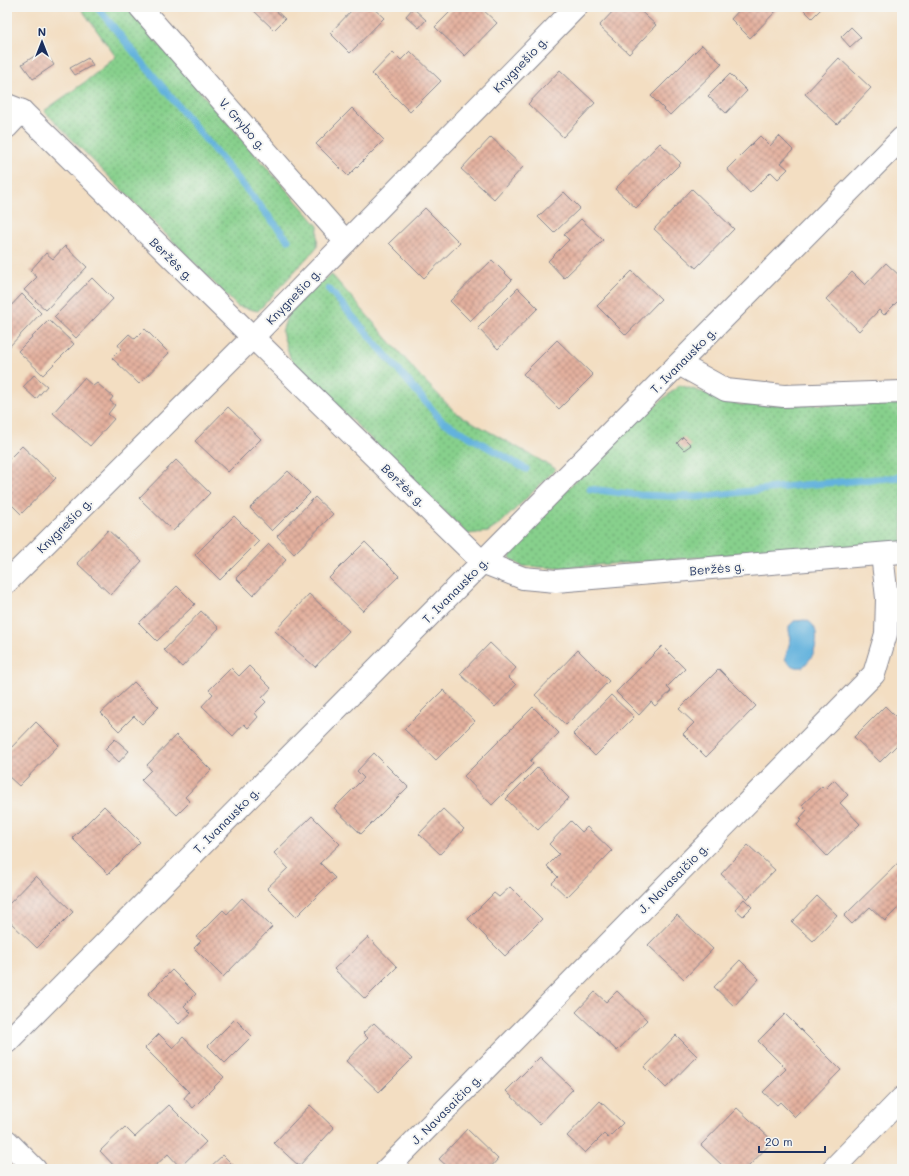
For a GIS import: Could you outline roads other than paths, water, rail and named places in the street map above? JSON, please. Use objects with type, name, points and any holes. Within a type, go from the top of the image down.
[{"type":"street","name":"V. Grybo g.","points":[[140,7],[346,242]]},
{"type":"street","name":"Knygnešio g.","points":[[7,582],[252,338],[576,7]]},
{"type":"street","points":[[7,127],[14,108]]},
{"type":"street","name":"Beržės g.","points":[[14,108],[482,562],[523,578],[556,581],[892,553]]},
{"type":"street","name":"T. Ivanausko g.","points":[[7,1042],[902,138]]},
{"type":"street","points":[[678,364],[726,390],[784,396],[902,392]]},
{"type":"street","name":"J. Navasaičio g.","points":[[387,1169],[874,674],[886,634],[887,598],[892,553]]},
{"type":"street","points":[[833,1169],[902,1098]]},
{"type":"street","points":[[7,1141],[35,1169]]},
{"type":"water","points":[[805,620],[810,622],[815,630],[816,646],[811,657],[803,667],[795,667],[785,659],[791,638],[789,626],[794,621]]},
{"type":"waterway","points":[[97,7],[288,240]]},
{"type":"waterway","points":[[329,289],[442,421],[526,469]]},
{"type":"waterway","points":[[590,489],[639,495],[698,497],[802,485],[902,477]]}]
